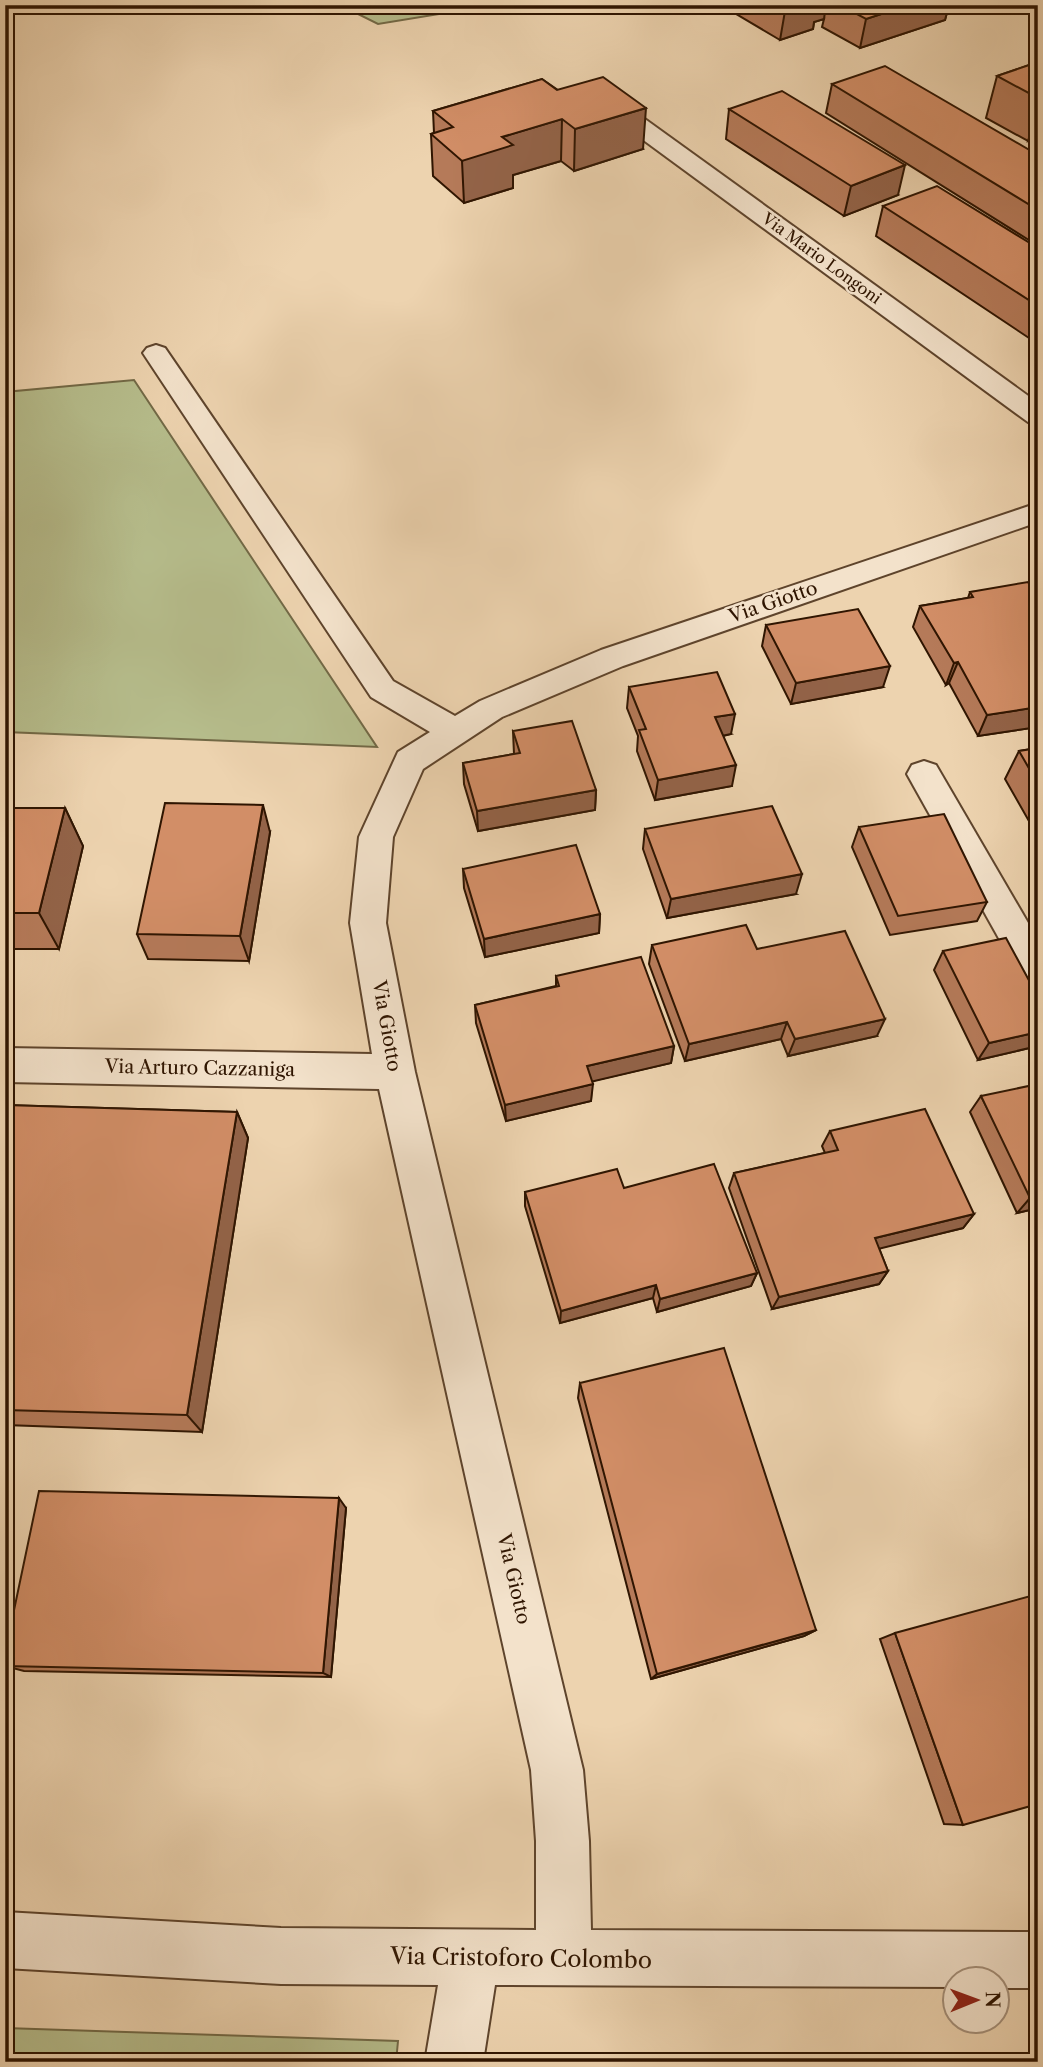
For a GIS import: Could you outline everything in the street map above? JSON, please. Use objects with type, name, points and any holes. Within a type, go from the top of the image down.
[{"type":"street","name":"Via Mario Longoni","points":[[605,101],[1038,416]]},
{"type":"street","points":[[156,354],[382,689],[455,732]]},
{"type":"street","name":"Via Giotto","points":[[562,1958],[563,1837],[557,1770],[395,1072],[369,923],[376,837],[410,761],[491,709],[611,658],[1038,512]]},
{"type":"street","points":[[924,774],[1038,974]]},
{"type":"street","name":"Via Arturo Cazzaniga","points":[[5,1065],[395,1072]]},
{"type":"street","name":"Via Cristoforo Colombo","points":[[5,1940],[281,1956],[1038,1960]]},
{"type":"street","points":[[454,2062],[471,1957]]},
{"type":"green space","points":[[340,5],[494,5],[378,24]]},
{"type":"green space","points":[[134,380],[377,747],[5,732],[5,392]]},
{"type":"green space","points":[[5,2028],[398,2041],[396,2062],[5,2062]]},
{"type":"building","points":[[774,5],[804,5],[785,11]]},
{"type":"building","points":[[840,5],[909,5],[866,19]]},
{"type":"building","points":[[1038,62],[1038,98],[997,76]]},
{"type":"building","points":[[885,66],[1038,155],[1038,210],[832,84]]},
{"type":"building","points":[[603,77],[646,108],[575,129],[562,119],[502,137],[513,145],[462,161],[431,134],[453,127],[433,111],[542,79],[557,90]]},
{"type":"building","points":[[782,91],[905,165],[851,186],[729,109]]},
{"type":"building","points":[[937,186],[1038,248],[1038,306],[883,206]]},
{"type":"building","points":[[1028,582],[1033,590],[1038,589],[1038,649],[1035,649],[1038,654],[1038,707],[987,715],[958,662],[954,663],[920,606],[973,597],[970,592]]},
{"type":"building","points":[[858,609],[890,666],[796,683],[766,625]]},
{"type":"building","points":[[717,672],[735,714],[715,717],[736,765],[658,780],[639,730],[646,729],[629,687]]},
{"type":"building","points":[[572,721],[596,790],[477,811],[463,763],[520,753],[513,731]]},
{"type":"building","points":[[1038,748],[1038,784],[1019,751]]},
{"type":"building","points":[[165,803],[263,805],[240,936],[137,934]]},
{"type":"building","points":[[772,806],[802,874],[671,899],[645,829]]},
{"type":"building","points":[[5,808],[65,808],[39,913],[5,913]]},
{"type":"building","points":[[944,814],[987,902],[898,916],[859,827]]},
{"type":"building","points":[[576,845],[600,914],[484,939],[463,869]]},
{"type":"building","points":[[746,925],[757,949],[845,931],[885,1019],[795,1039],[787,1022],[689,1044],[652,945]]},
{"type":"building","points":[[1006,938],[1038,997],[1038,1032],[989,1043],[943,951]]},
{"type":"building","points":[[641,957],[674,1046],[587,1066],[593,1084],[505,1105],[475,1005],[559,986],[556,976]]},
{"type":"building","points":[[1038,1084],[1038,1197],[1030,1198],[981,1096]]},
{"type":"building","points":[[5,1105],[237,1112],[187,1415],[5,1410]]},
{"type":"building","points":[[925,1109],[974,1214],[875,1238],[888,1271],[779,1297],[734,1173],[838,1150],[830,1131]]},
{"type":"building","points":[[714,1164],[757,1273],[660,1299],[656,1285],[561,1311],[525,1192],[617,1169],[624,1188]]},
{"type":"building","points":[[724,1348],[816,1630],[657,1674],[580,1383]]},
{"type":"building","points":[[39,1491],[339,1498],[323,1673],[5,1666],[5,1653]]},
{"type":"building","points":[[1038,1594],[1038,1804],[963,1825],[895,1633]]}]
